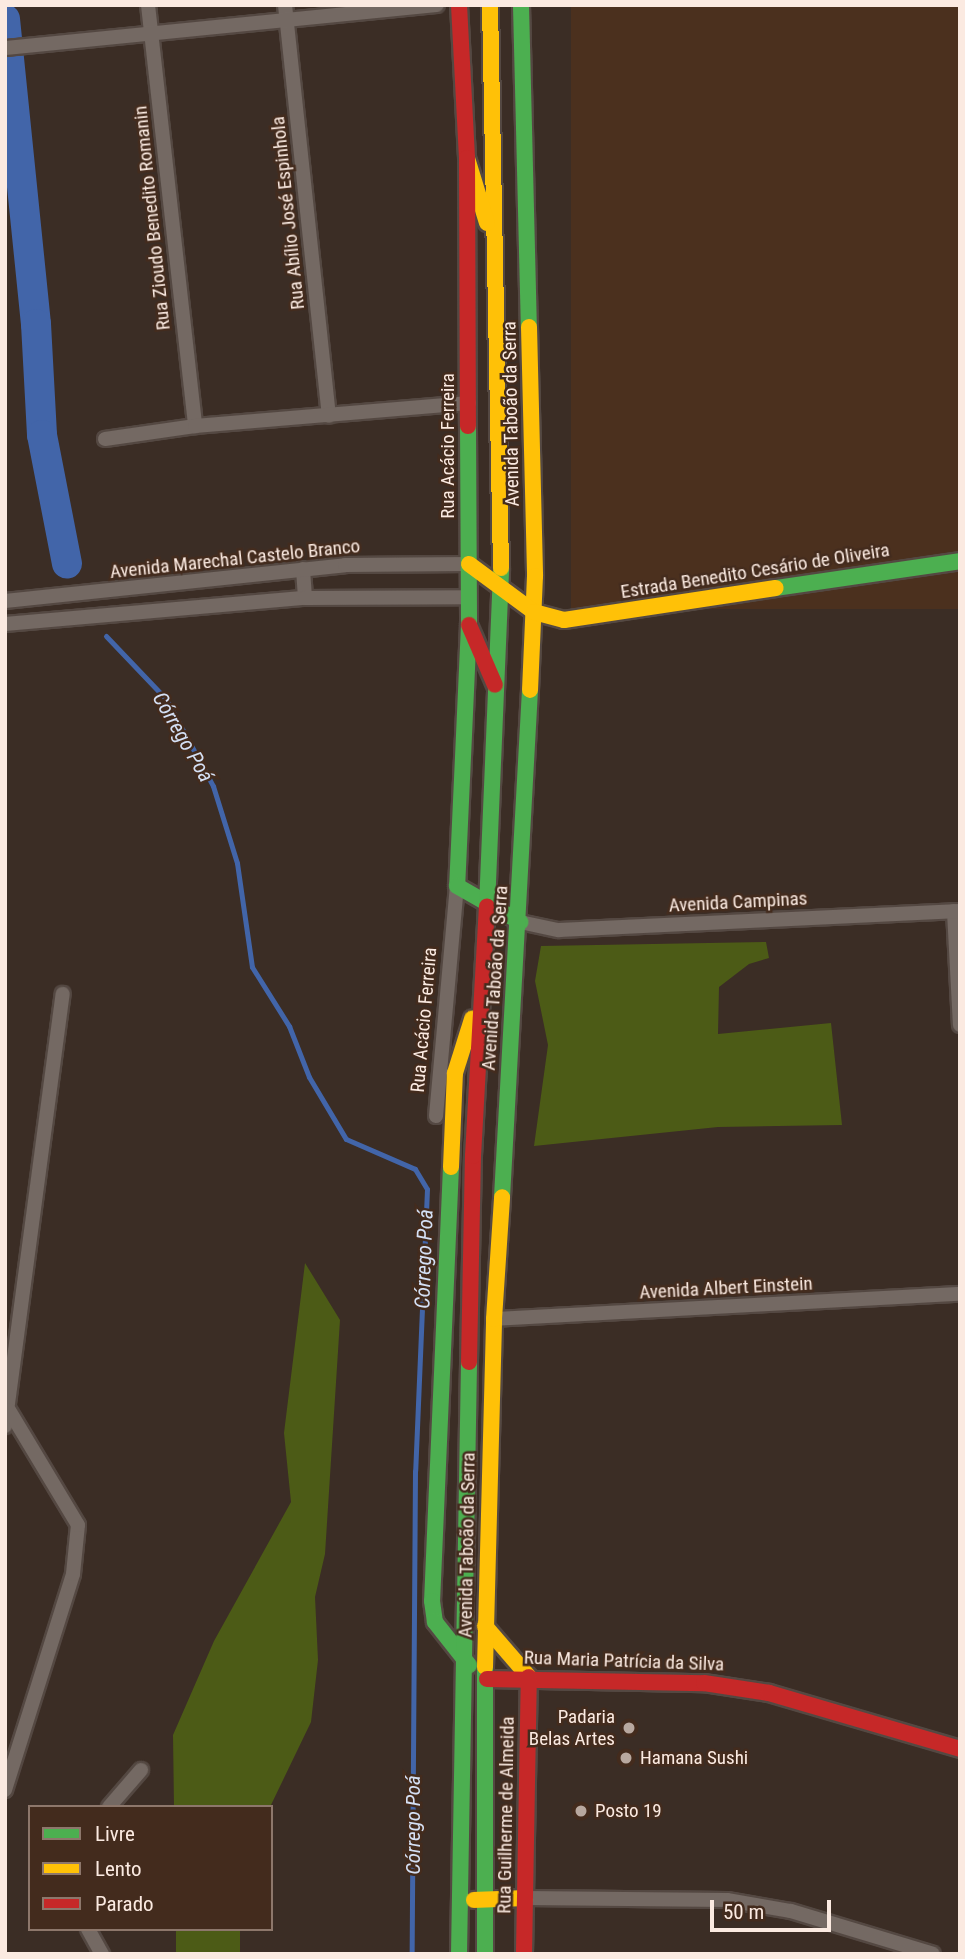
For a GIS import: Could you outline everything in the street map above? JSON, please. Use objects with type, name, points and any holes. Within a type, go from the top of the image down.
[{"type":"main road","name":"Rua Acácio Ferreira","points":[[457,886],[469,625],[470,403],[467,158],[459,5]]},
{"type":"main road","name":"Avenida Taboão da Serra","points":[[459,1954],[472,1184],[499,691],[501,588],[499,302],[490,5]]},
{"type":"main road","name":"Avenida Taboão da Serra","points":[[485,1954],[485,1626],[494,1319],[520,922],[534,612],[521,5]]},
{"type":"main road","points":[[467,158],[488,228],[499,302]]},
{"type":"main road","name":"Estrada Benedito Cesário de Oliveira","points":[[469,564],[534,612],[557,620],[663,608],[960,561]]},
{"type":"main road","points":[[533,643],[557,620]]},
{"type":"main road","points":[[469,625],[499,691]]},
{"type":"main road","points":[[457,886],[520,922]]},
{"type":"main road","points":[[482,995],[455,1073],[432,1601],[435,1622],[463,1661],[487,1679]]},
{"type":"main road","points":[[485,1626],[529,1678]]},
{"type":"main road","name":"Rua Guilherme de Almeida","points":[[524,1954],[529,1678]]},
{"type":"main road","name":"Rua Maria Patrícia da Silva","points":[[487,1679],[704,1682],[769,1693],[960,1749]]},
{"type":"main road","points":[[460,1900],[525,1898]]},
{"type":"street","name":"Rua Zioudo Benedito Romanin","points":[[148,5],[195,426]]},
{"type":"street","points":[[5,48],[152,35],[285,12],[437,5]]},
{"type":"street","name":"Rua Abílio José Espinhola","points":[[285,12],[330,416]]},
{"type":"street","points":[[105,439],[195,426],[470,403]]},
{"type":"street","name":"Avenida Marechal Castelo Branco","points":[[5,601],[303,569],[469,564]]},
{"type":"street","points":[[303,569],[305,598]]},
{"type":"street","points":[[170,585],[174,609]]},
{"type":"street","points":[[5,624],[305,598],[469,597]]},
{"type":"street","points":[[44,598],[45,620]]},
{"type":"street","name":"Rua Acácio Ferreira","points":[[436,1115],[457,886]]},
{"type":"street","points":[[957,911],[960,1025]]},
{"type":"street","name":"Avenida Campinas","points":[[520,922],[559,930],[957,911]]},
{"type":"street","points":[[5,1426],[63,994]]},
{"type":"street","name":"Avenida Albert Einstein","points":[[494,1319],[960,1294]]},
{"type":"street","points":[[5,1790],[73,1574],[79,1525],[9,1410]]},
{"type":"street","points":[[111,1805],[141,1770]]},
{"type":"street","points":[[525,1898],[727,1899],[791,1911],[933,1954]]},
{"type":"street","points":[[89,1931],[102,1954]]},
{"type":"shaded area","points":[[571,5],[960,5],[960,609],[571,609]]},
{"type":"green space","points":[[766,942],[769,958],[749,964],[719,987],[718,1034],[831,1023],[842,1125],[718,1127],[534,1146],[548,1045],[535,981],[541,946]]},
{"type":"green space","points":[[305,1263],[340,1320],[325,1554],[315,1597],[318,1660],[311,1722],[271,1805],[174,1805],[173,1735],[214,1641],[291,1502],[284,1433]]},
{"type":"green space","points":[[176,1931],[240,1931],[240,1954],[176,1954]]},
{"type":"waterway","name":"Córrego Poá","points":[[5,19],[36,324],[42,435],[67,564]]},
{"type":"waterway","name":"Córrego Poá","points":[[106,636],[166,699],[213,786],[237,863],[252,967],[289,1026],[309,1077],[346,1139],[415,1169],[427,1189],[415,1471],[412,1954]]},
{"type":"traffic: fast","points":[[521,5],[529,327]]},
{"type":"traffic: fast","points":[[468,426],[469,625],[457,886],[520,922]]},
{"type":"traffic: fast","points":[[776,588],[960,561]]},
{"type":"traffic: fast","points":[[487,906],[501,568]]},
{"type":"traffic: fast","points":[[502,1197],[530,690]]},
{"type":"traffic: fast","points":[[451,1167],[432,1601],[435,1622],[469,1665]]},
{"type":"traffic: fast","points":[[459,1954],[469,1362]]},
{"type":"traffic: fast","points":[[485,1667],[485,1954]]},
{"type":"traffic: slow","points":[[490,5],[501,568]]},
{"type":"traffic: slow","points":[[467,158],[487,223]]},
{"type":"traffic: slow","points":[[529,327],[535,576],[530,690]]},
{"type":"traffic: slow","points":[[469,564],[534,612],[564,620],[776,588]]},
{"type":"traffic: slow","points":[[451,1167],[455,1073],[472,1019]]},
{"type":"traffic: slow","points":[[485,1667],[494,1319],[502,1197]]},
{"type":"traffic: slow","points":[[485,1626],[529,1677]]},
{"type":"traffic: slow","points":[[474,1900],[525,1898]]},
{"type":"traffic: jam","points":[[459,5],[467,158],[468,426]]},
{"type":"traffic: jam","points":[[469,625],[495,685]]},
{"type":"traffic: jam","points":[[469,1362],[473,1156],[487,906]]},
{"type":"traffic: jam","points":[[524,1954],[529,1677]]},
{"type":"traffic: jam","points":[[487,1679],[704,1683],[769,1693],[960,1749]]},
{"type":"place","name":"Padaria Belas Artes","points":[[629,1728]]},
{"type":"place","name":"Hamana Sushi","points":[[626,1758]]},
{"type":"place","name":"Posto 19","points":[[581,1811]]}]
